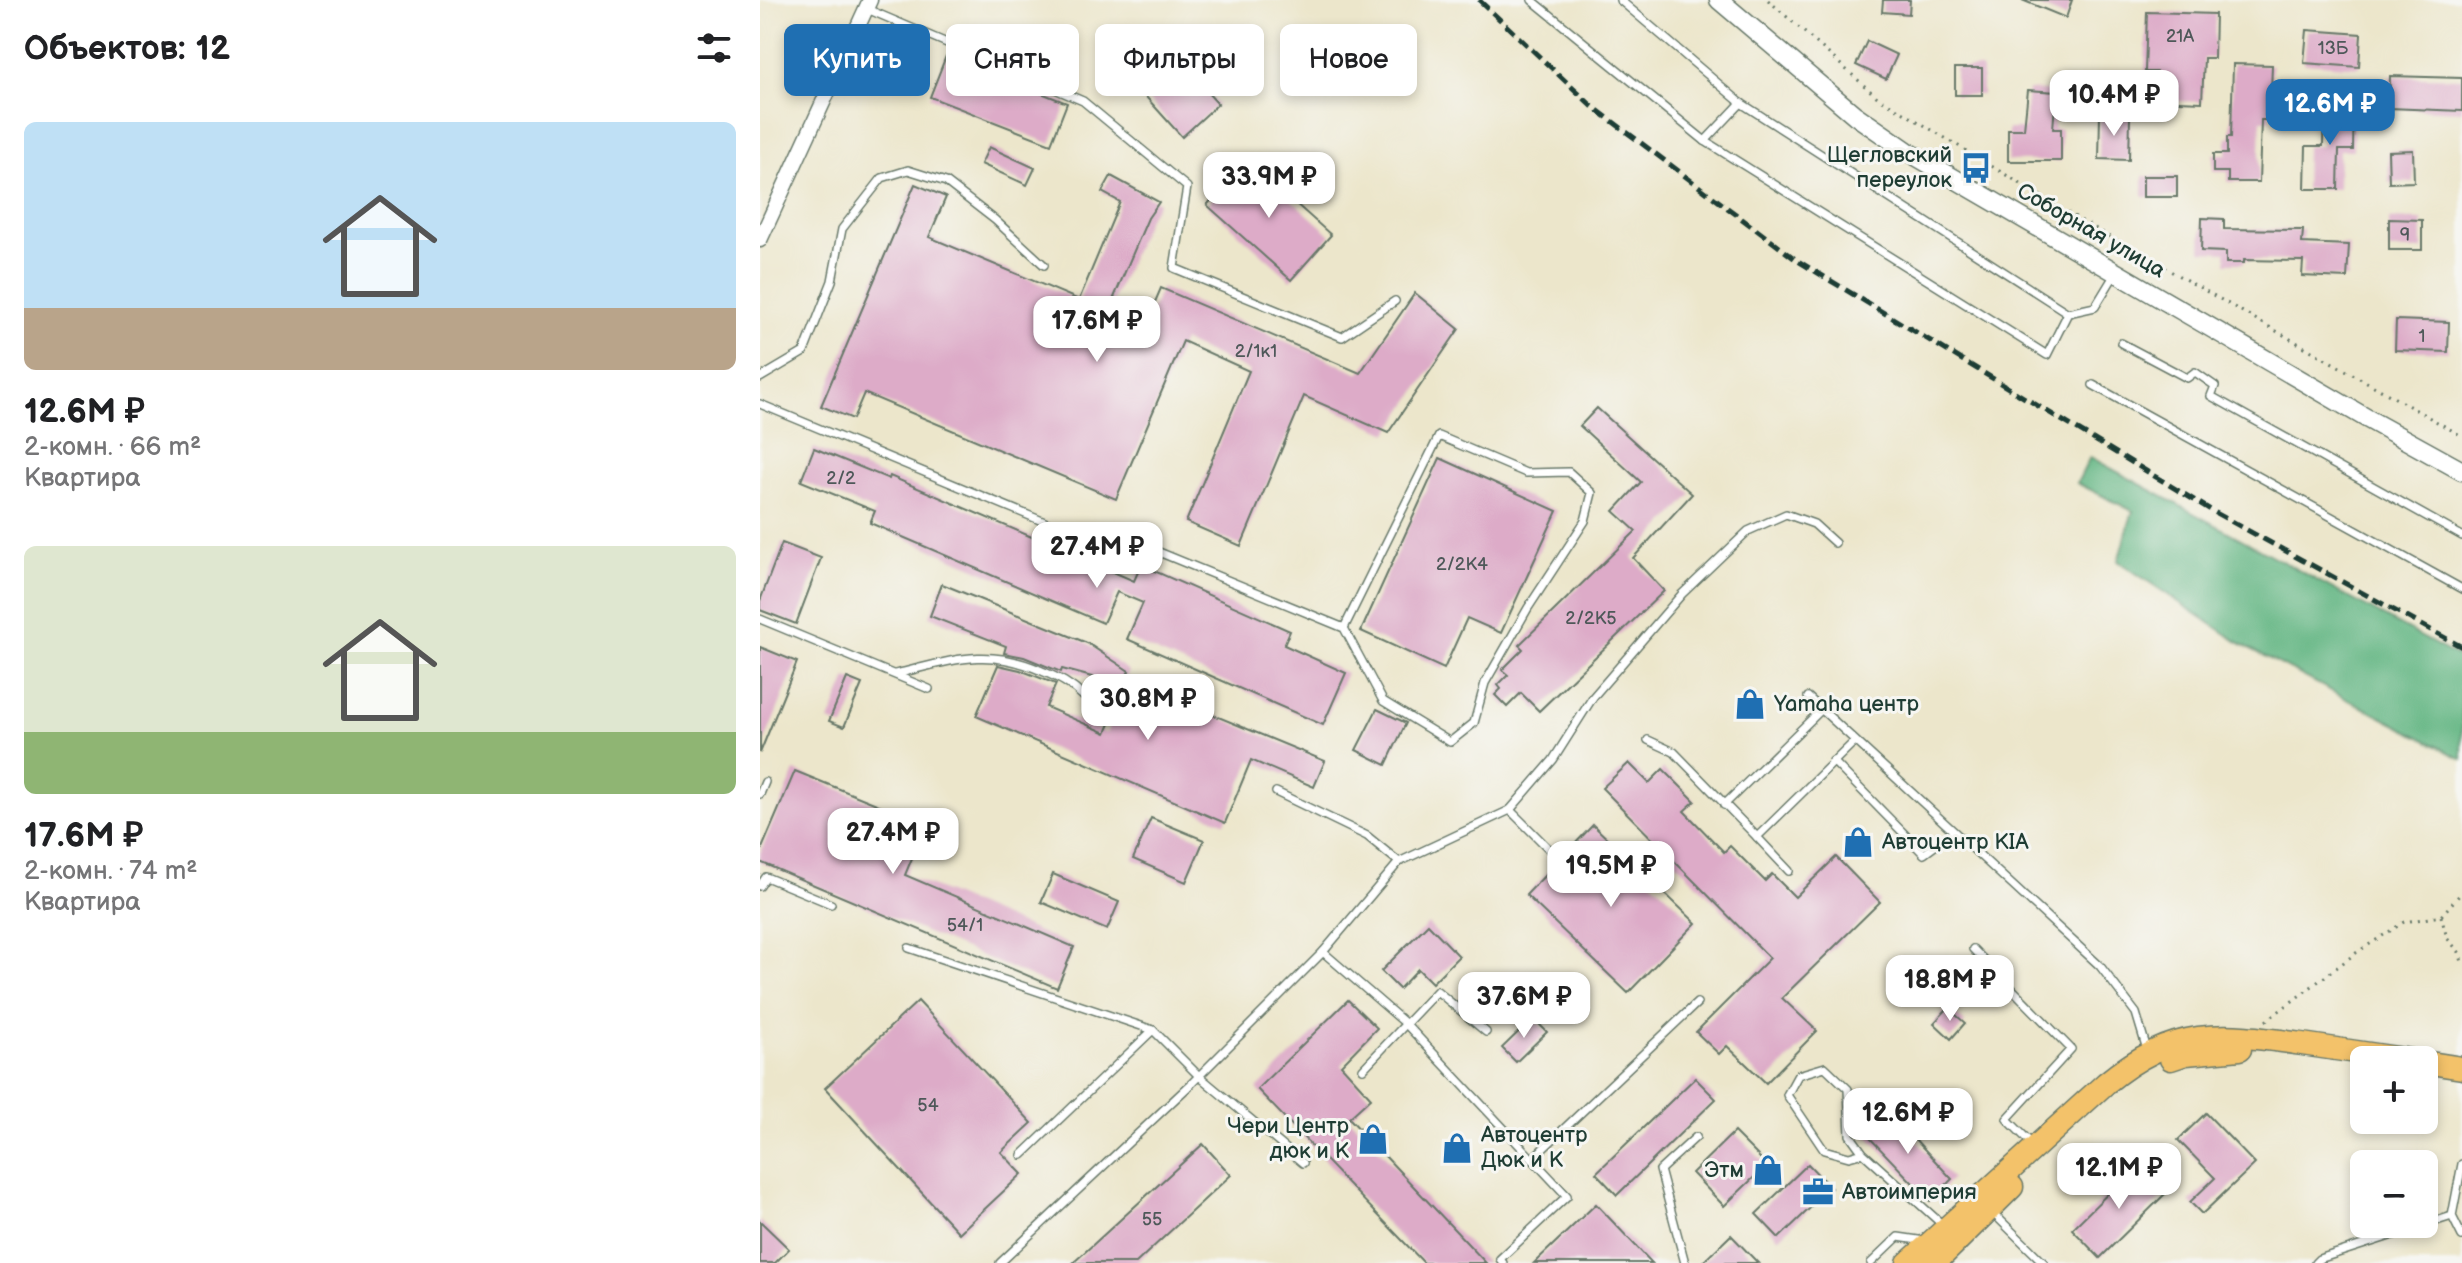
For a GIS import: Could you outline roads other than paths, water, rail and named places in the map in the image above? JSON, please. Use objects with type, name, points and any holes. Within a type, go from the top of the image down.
[{"type":"main road","points":[[1908,1263],[1944,1248],[1989,1210],[2082,1118],[2150,1059],[2177,1042],[2202,1036],[2247,1036],[2350,1051]]},
{"type":"main road","points":[[1944,1248],[2036,1148],[2131,1063],[2230,1048],[2350,1064]]},
{"type":"main road","points":[[2438,1064],[2462,1068]]},
{"type":"main road","points":[[2438,1076],[2462,1080]]},
{"type":"street","name":"Соборная улица","points":[[1719,0],[1855,115],[1953,179],[2462,471]]},
{"type":"street","points":[[760,240],[868,4]]},
{"type":"lane","points":[[1532,0],[1705,141],[2047,355],[2068,313]]},
{"type":"lane","points":[[1620,0],[1741,103],[2068,313],[2095,307],[2116,273]]},
{"type":"lane","points":[[868,4],[1083,101],[1187,187],[1174,268],[1342,337],[1395,301]]},
{"type":"lane","points":[[1705,141],[1741,103]]},
{"type":"lane","points":[[760,378],[804,352],[832,281],[842,229],[882,178],[908,170],[946,182],[995,220],[1044,265]]},
{"type":"lane","points":[[2121,343],[2187,378],[2195,372],[2215,386],[2211,396],[2462,536]]},
{"type":"lane","points":[[2093,385],[2462,589]]},
{"type":"lane","points":[[760,404],[1105,547],[1149,548],[1344,628],[1383,701],[1450,742],[1474,723],[1485,683],[1528,608],[1585,521],[1592,493],[1569,472],[1526,473],[1439,436],[1344,628]]},
{"type":"lane","points":[[1000,1263],[1199,1076],[1323,952],[1399,862],[1510,810],[1553,760],[1593,697],[1682,594],[1748,531],[1786,514],[1814,524],[1835,543]]},
{"type":"lane","points":[[760,619],[929,689]]},
{"type":"lane","points":[[895,674],[971,656],[1016,660],[1071,684],[1084,697]]},
{"type":"lane","points":[[1808,697],[2100,966],[2136,1013],[2150,1059]]},
{"type":"lane","points":[[1724,805],[1821,710]]},
{"type":"lane","points":[[1648,740],[1674,752],[1789,871]]},
{"type":"lane","points":[[1757,837],[1855,741]]},
{"type":"lane","points":[[1833,761],[1924,854],[1954,832]]},
{"type":"lane","points":[[760,794],[765,782]]},
{"type":"lane","points":[[1276,792],[1367,836],[1399,862]]},
{"type":"lane","points":[[1510,810],[1551,851]]},
{"type":"lane","points":[[760,886],[763,874],[831,904]]},
{"type":"lane","points":[[909,948],[1153,1030],[1199,1076],[1303,1163]]},
{"type":"lane","points":[[1973,949],[2071,1049],[2007,1119],[2036,1148]]},
{"type":"lane","points":[[1323,952],[1405,1023],[1567,1196],[1500,1259],[1503,1263]]},
{"type":"lane","points":[[1363,1069],[1437,991],[1486,1032]]},
{"type":"lane","points":[[1532,1159],[1697,1003]]},
{"type":"lane","points":[[1022,1155],[1153,1030]]},
{"type":"lane","points":[[1863,1153],[1849,1157],[1824,1150],[1787,1095],[1798,1075],[1825,1067],[1848,1089],[1850,1135],[1944,1248]]},
{"type":"lane","points":[[1685,1263],[1660,1170],[1696,1137]]},
{"type":"lane","points":[[2462,1164],[2452,1216],[2462,1236]]},
{"type":"lane","points":[[1989,1210],[2044,1263]]},
{"type":"lane","points":[[2315,1263],[2319,1259],[2452,1216]]},
{"type":"lane","points":[[1871,1263],[1898,1237],[1944,1248]]},
{"type":"railway","points":[[1479,0],[1592,106],[1798,261],[2214,512],[2462,647]]},
{"type":"place","name":"Щегловский переулок","points":[[1976,168]]},
{"type":"place","name":"Yamaha центр","points":[[1750,704]]},
{"type":"place","name":"Автоцентр KIA","points":[[1858,842]]},
{"type":"place","name":"Чери Центр дюк и К","points":[[1373,1139]]},
{"type":"place","name":"Автоцентр Дюк и К","points":[[1457,1148]]},
{"type":"place","name":"Этм","points":[[1768,1170]]},
{"type":"place","name":"Автоимперия","points":[[1818,1192]]}]
